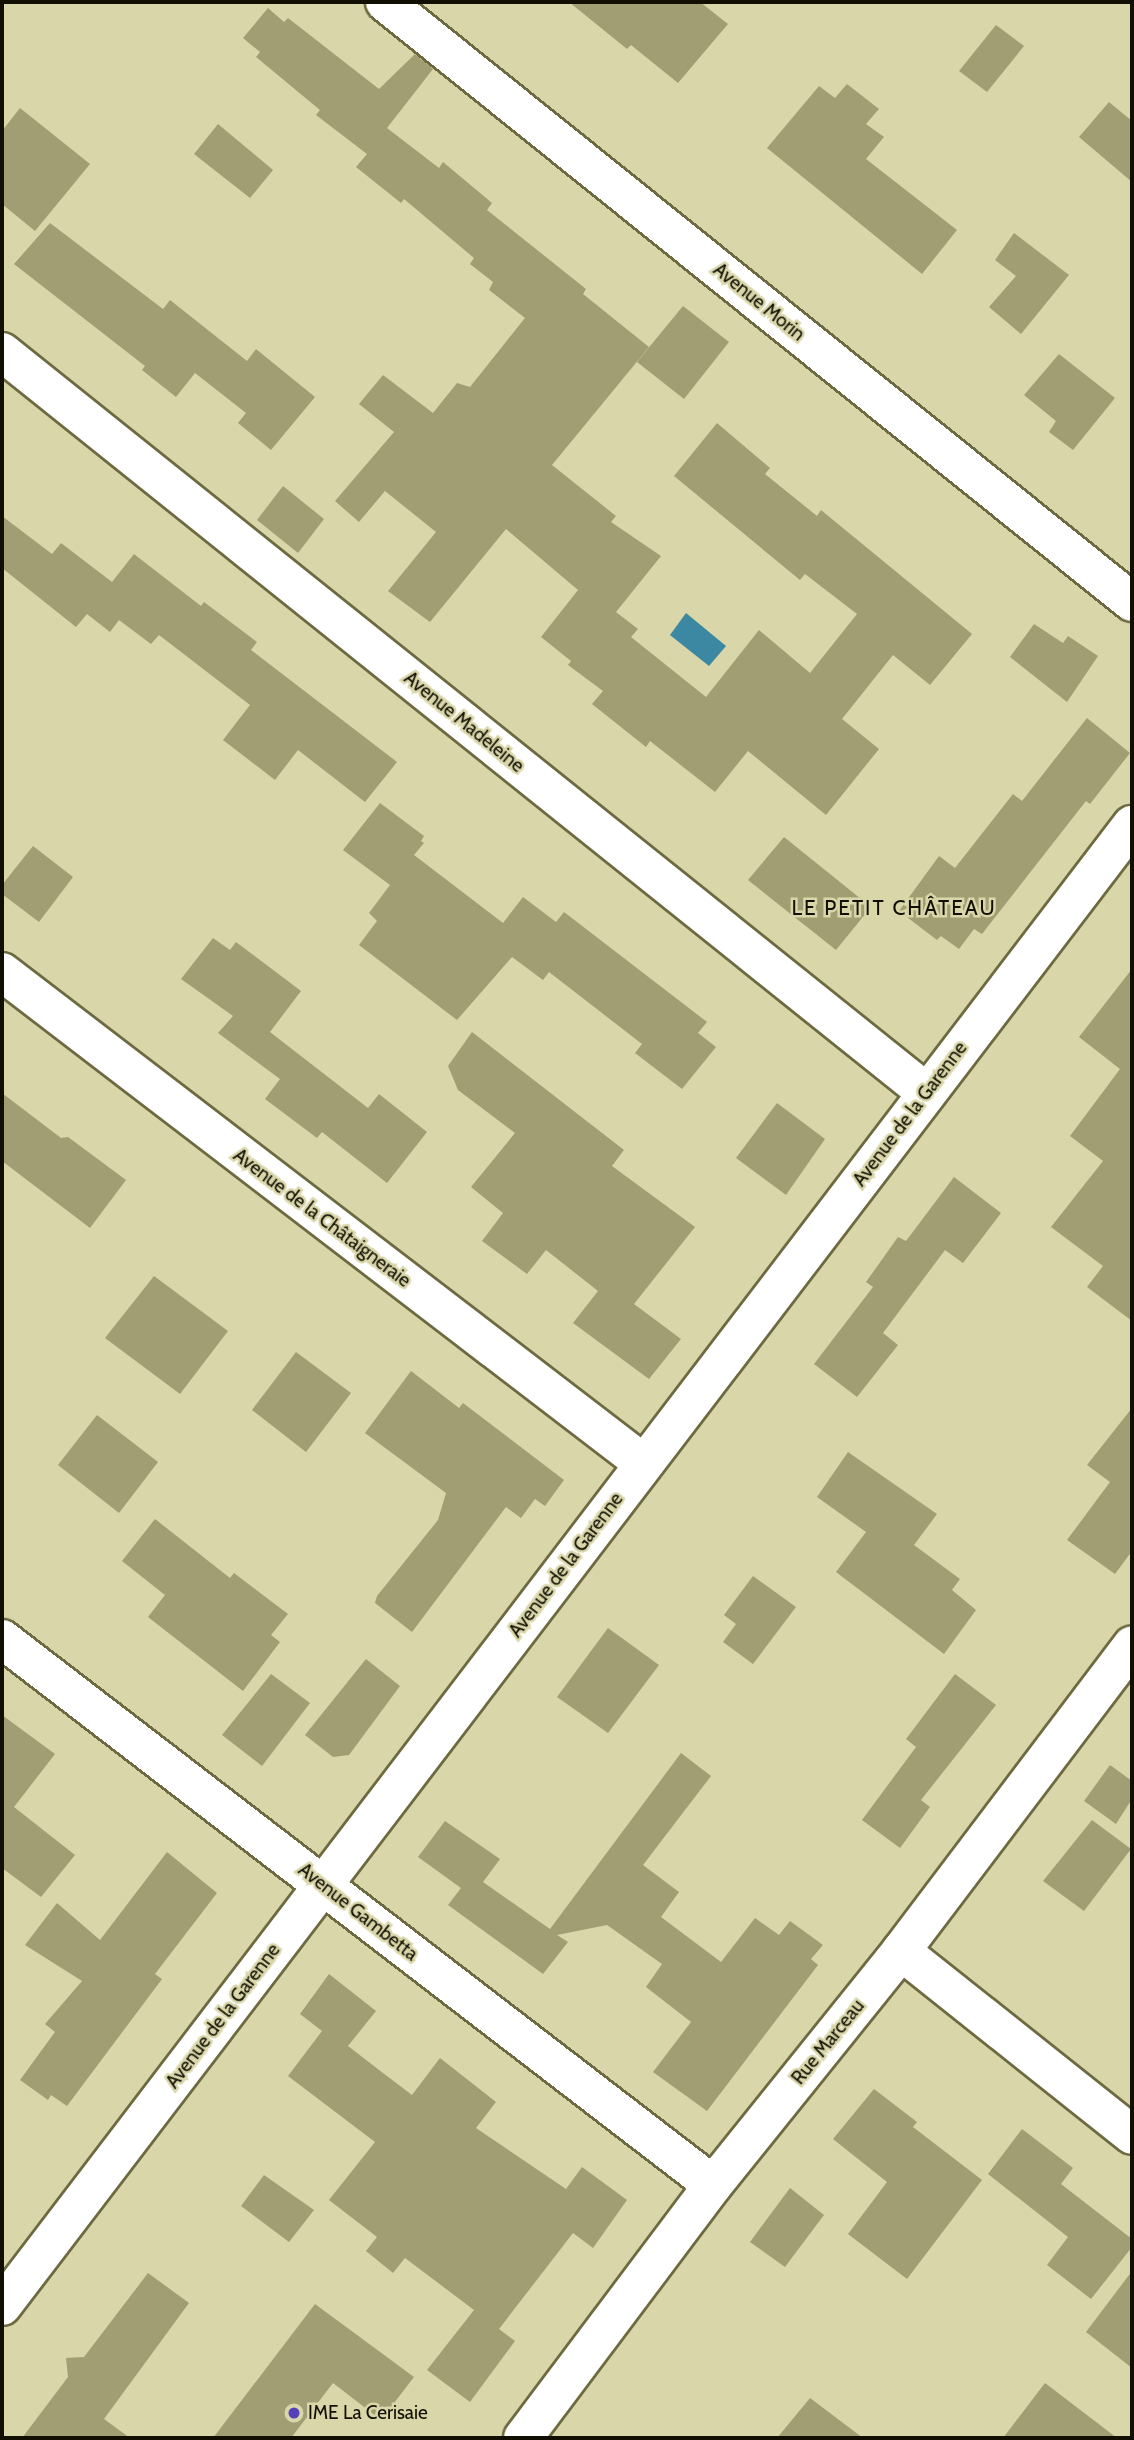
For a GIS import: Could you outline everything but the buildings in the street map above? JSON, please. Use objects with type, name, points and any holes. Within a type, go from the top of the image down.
[{"type":"street","name":"Avenue Morin","points":[[385,2],[1132,601]]},
{"type":"street","name":"Avenue Madeleine","points":[[2,352],[927,1093]]},
{"type":"street","name":"Avenue de la Garenne","points":[[2,2306],[1132,825]]},
{"type":"street","name":"Avenue de la Châtaigneraie","points":[[2,972],[643,1463]]},
{"type":"street","name":"Avenue Gambetta","points":[[2,1639],[713,2185]]},
{"type":"street","name":"Rue Marceau","points":[[523,2438],[713,2185],[901,1951],[1132,1646]]},
{"type":"street","points":[[901,1951],[1132,2135]]},
{"type":"water","points":[[686,613],[726,646],[709,666],[670,635]]},
{"type":"place","name":"IME La Cerisaie","points":[[294,2413]]},
{"type":"district","name":"LE PETIT CHÂTEAU","points":[[894,908]]}]
